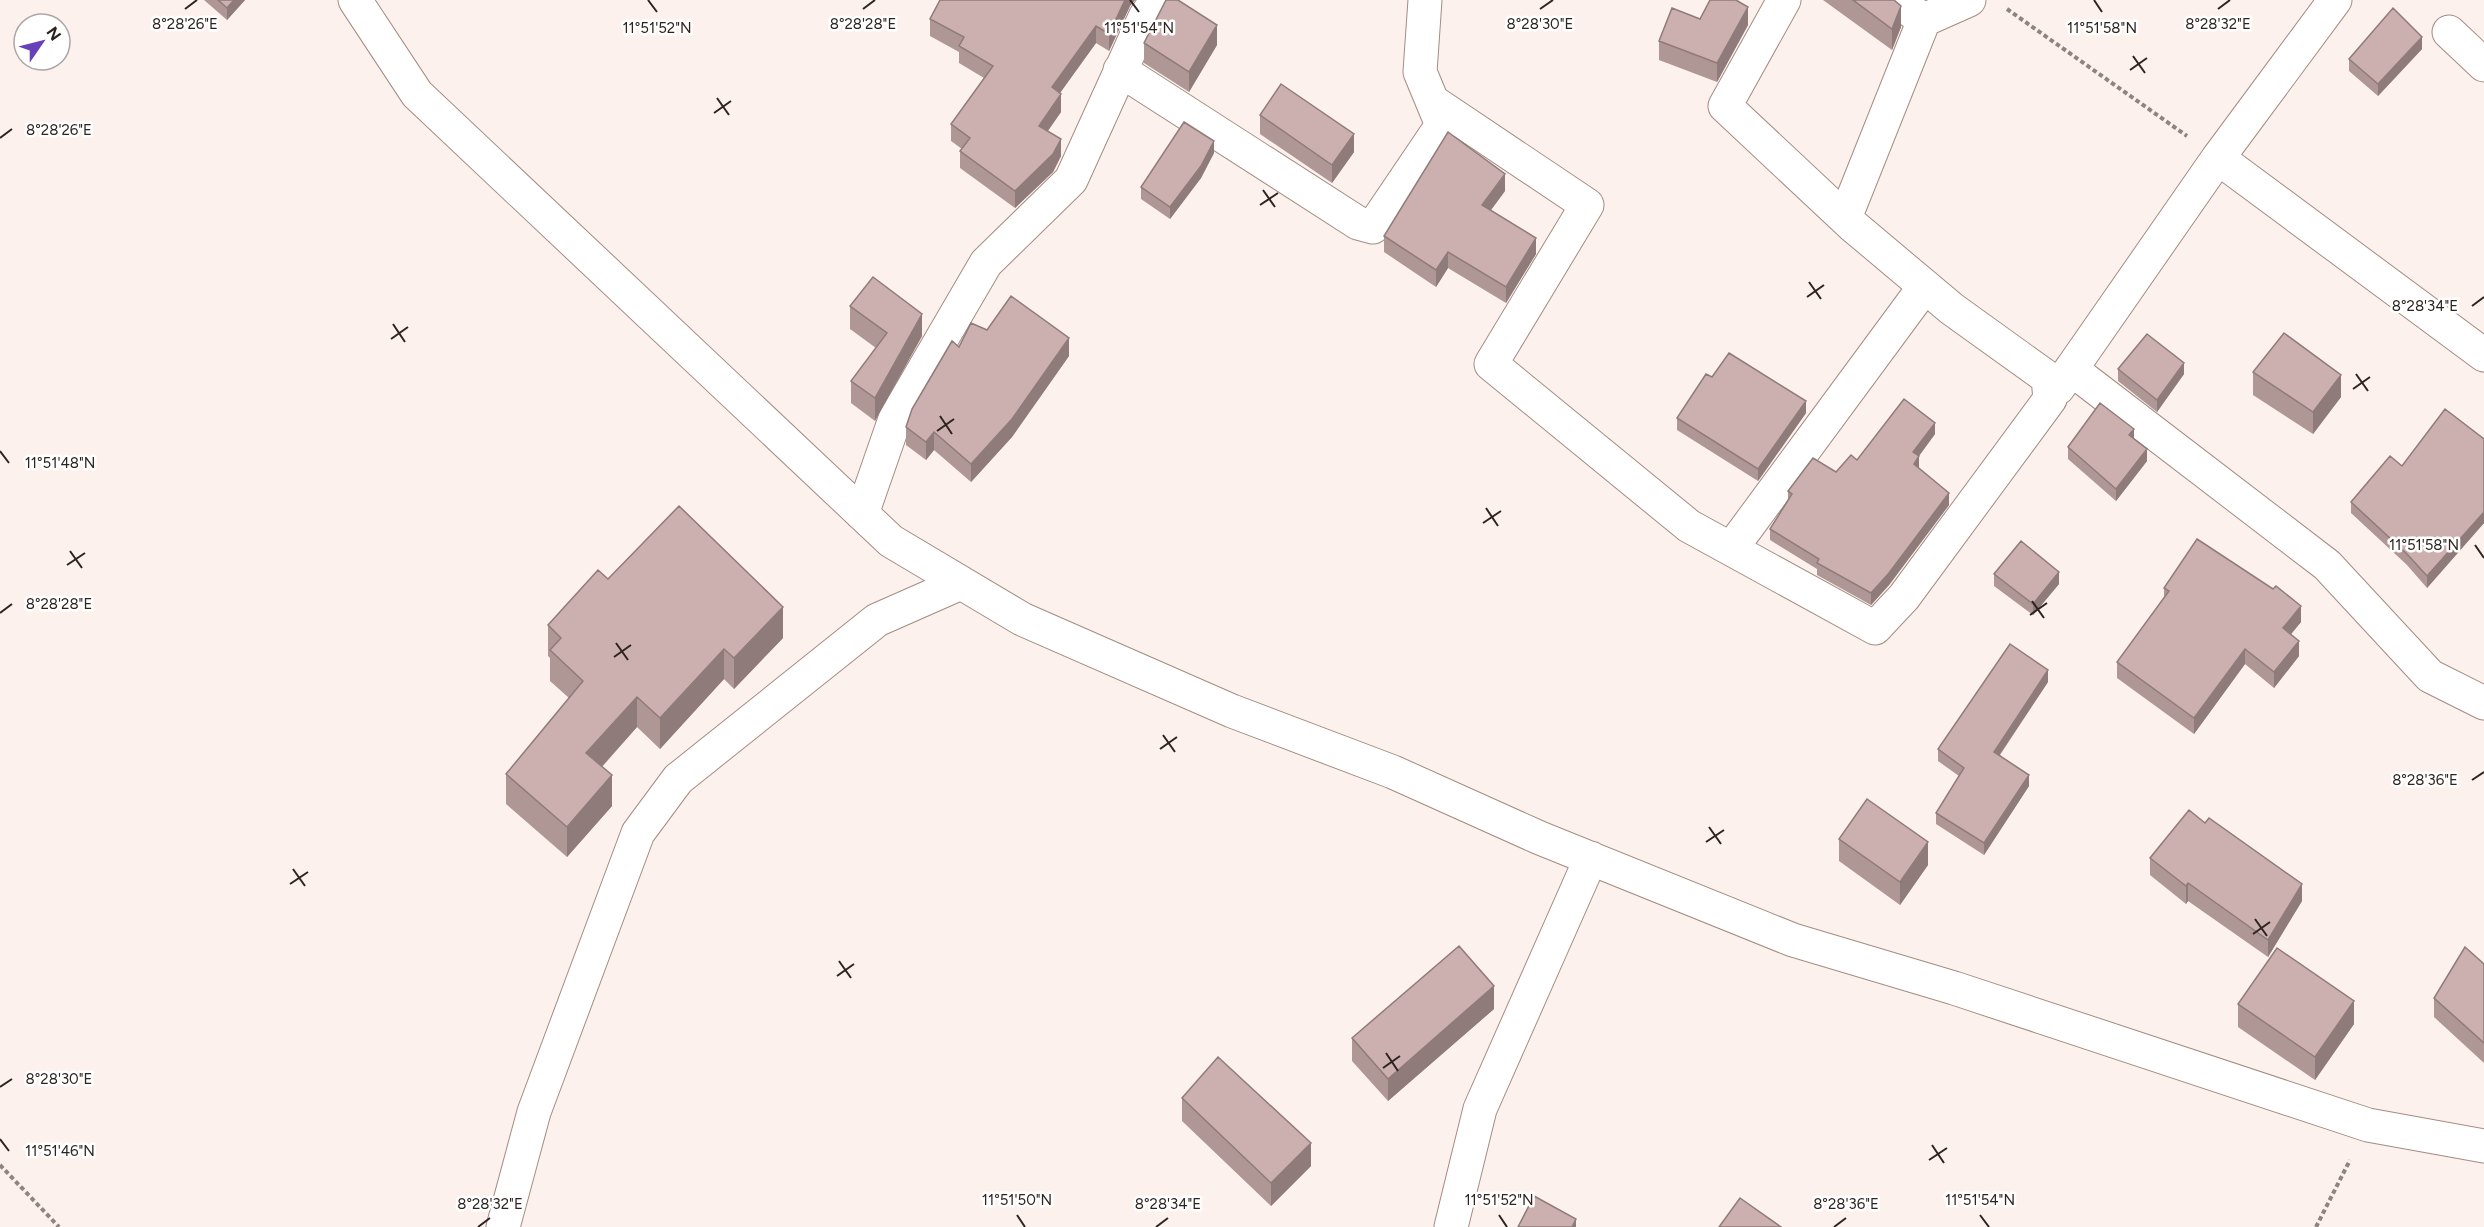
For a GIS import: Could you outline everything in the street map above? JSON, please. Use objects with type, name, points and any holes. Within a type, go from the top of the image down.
[{"type":"street","points":[[356,0],[417,93],[891,541],[1022,619],[1232,711],[1393,772],[1590,858],[1793,940],[1954,988],[2368,1125],[2480,1141]]},
{"type":"street","points":[[862,514],[895,419],[986,263],[1071,180],[1145,17],[1157,0]]},
{"type":"street","points":[[1120,70],[1358,223],[1373,227],[1442,125],[1420,72],[1425,0]]},
{"type":"street","points":[[1784,0],[1725,106],[1845,218],[1925,286],[2048,378],[2050,399]]},
{"type":"street","points":[[1895,0],[1924,20]]},
{"type":"street","points":[[1845,218],[1924,20],[1969,0]]},
{"type":"street","points":[[1432,101],[1587,205],[1491,364],[1689,526],[1875,628],[1904,597],[2050,399],[2218,158],[2335,0]]},
{"type":"street","points":[[2450,32],[2484,65]]},
{"type":"street","points":[[2218,158],[2484,355]]},
{"type":"street","points":[[1731,549],[1925,286]]},
{"type":"street","points":[[2071,369],[2327,565],[2430,676],[2484,702]]},
{"type":"street","points":[[503,1227],[534,1112],[638,833],[678,779],[877,620],[962,583]]},
{"type":"street","points":[[1451,1227],[1480,1109],[1590,858]]},
{"type":"path","points":[[2004,7],[2218,158]]},
{"type":"path","points":[[2316,1227],[2368,1125]]},
{"type":"path","points":[[0,1165],[59,1227]]},
{"type":"building","points":[[218,0],[234,0],[227,8]]},
{"type":"building","points":[[940,0],[1125,0],[1109,34],[1096,26],[1052,87],[1061,94],[1039,126],[1061,139],[1053,154],[1015,191],[960,151],[970,138],[951,124],[993,66],[959,46],[964,37],[930,19]]},
{"type":"building","points":[[1166,0],[1178,0],[1217,25],[1189,72],[1144,43]]},
{"type":"building","points":[[1710,0],[1736,0],[1748,7],[1717,63],[1659,41],[1672,8],[1700,19]]},
{"type":"building","points":[[1853,0],[1894,0],[1901,6],[1892,29]]},
{"type":"building","points":[[2393,8],[2422,37],[2378,84],[2349,59]]},
{"type":"building","points":[[1281,84],[1354,134],[1332,165],[1260,115]]},
{"type":"building","points":[[1184,122],[1214,141],[1201,166],[1170,207],[1141,187]]},
{"type":"building","points":[[1448,132],[1505,174],[1482,205],[1536,238],[1506,287],[1448,252],[1436,270],[1384,236]]},
{"type":"building","points":[[873,277],[922,314],[875,398],[851,381],[887,333],[850,306]]},
{"type":"building","points":[[1011,296],[1069,338],[1012,419],[971,464],[934,432],[926,442],[906,427],[912,409],[952,341],[959,347],[971,323],[987,330]]},
{"type":"building","points":[[2284,333],[2341,375],[2313,412],[2253,372]]},
{"type":"building","points":[[2147,334],[2184,363],[2157,400],[2118,369]]},
{"type":"building","points":[[1729,353],[1806,401],[1758,469],[1677,418],[1706,374],[1712,377]]},
{"type":"building","points":[[1904,399],[1935,423],[1913,452],[1919,456],[1914,464],[1949,493],[1889,573],[1871,593],[1817,563],[1819,559],[1770,529],[1792,494],[1788,491],[1813,458],[1836,472],[1851,455],[1857,460]]},
{"type":"building","points":[[2100,403],[2134,429],[2129,435],[2147,449],[2116,489],[2068,447]]},
{"type":"building","points":[[2445,409],[2484,439],[2484,512],[2427,576],[2407,554],[2351,502],[2390,456],[2402,466]]},
{"type":"building","points":[[679,506],[783,607],[734,658],[724,649],[660,718],[637,697],[586,753],[612,775],[567,827],[506,774],[583,681],[550,650],[561,638],[548,625],[598,570],[608,579]]},
{"type":"building","points":[[2197,539],[2273,589],[2276,586],[2301,606],[2283,628],[2299,641],[2274,672],[2245,649],[2194,718],[2117,662],[2169,591],[2164,588]]},
{"type":"building","points":[[2021,541],[2059,572],[2033,604],[1994,574]]},
{"type":"building","points":[[2010,644],[2048,670],[1994,752],[2029,775],[1984,843],[1936,813],[1964,768],[1938,749]]},
{"type":"building","points":[[1867,799],[1928,842],[1900,882],[1839,839]]},
{"type":"building","points":[[2189,810],[2205,823],[2209,818],[2302,884],[2268,940],[2188,883],[2186,886],[2150,858]]},
{"type":"building","points":[[1459,946],[1494,986],[1388,1079],[1352,1038]]},
{"type":"building","points":[[2465,947],[2484,964],[2484,1043],[2434,998]]},
{"type":"building","points":[[2277,948],[2354,1001],[2315,1057],[2238,1004]]},
{"type":"building","points":[[1218,1057],[1311,1143],[1271,1183],[1182,1098]]},
{"type":"building","points":[[1534,1196],[1576,1219],[1572,1227],[1518,1227]]},
{"type":"building","points":[[1740,1198],[1781,1227],[1719,1227]]}]
